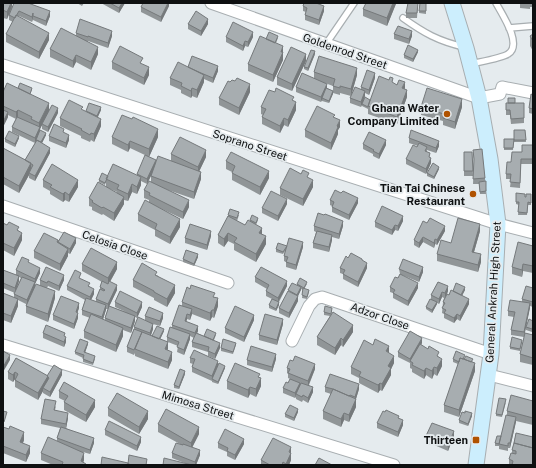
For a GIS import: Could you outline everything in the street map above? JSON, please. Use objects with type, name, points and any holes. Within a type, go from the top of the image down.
[{"type":"main road","name":"General Ankrah High Street","points":[[452,3],[480,98],[490,159],[498,224],[491,354],[476,465]]},
{"type":"street","name":"Goldenrod Street","points":[[211,3],[480,98]]},
{"type":"street","name":"Soprano Street","points":[[3,65],[498,224],[533,233]]},
{"type":"street","points":[[480,98],[500,94],[502,87],[533,93]]},
{"type":"street","name":"Celosia Close","points":[[3,206],[228,283]]},
{"type":"street","name":"Adzor Close","points":[[292,342],[309,306],[315,299],[322,297],[491,354]]},
{"type":"street","name":"Mimosa Street","points":[[3,345],[394,465]]},
{"type":"street","points":[[488,375],[533,386]]},
{"type":"lane","points":[[326,44],[354,3]]},
{"type":"lane","points":[[470,64],[508,54],[513,48],[514,39],[496,3]]},
{"type":"lane","points":[[403,18],[434,38],[466,48]]},
{"type":"lane","points":[[509,28],[533,26]]},
{"type":"building","points":[[3,3],[11,3],[7,12],[3,10]]},
{"type":"building","points":[[14,3],[28,3],[50,11],[46,21],[33,16],[33,13],[32,17],[19,11],[15,18],[9,15]]},
{"type":"building","points":[[110,3],[122,3],[119,8]]},
{"type":"building","points":[[143,3],[168,3],[161,17],[141,7]]},
{"type":"building","points":[[304,3],[316,3],[324,6],[319,20],[305,15],[307,8],[303,6]]},
{"type":"building","points":[[366,3],[393,3],[387,18],[363,9]]},
{"type":"building","points":[[408,3],[418,3],[417,13],[406,13]]},
{"type":"building","points":[[420,3],[426,3],[426,11],[419,11]]},
{"type":"building","points":[[196,11],[208,19],[201,31],[188,24]]},
{"type":"building","points":[[16,15],[49,33],[39,52],[6,34]]},
{"type":"building","points":[[80,19],[112,31],[108,43],[76,33]]},
{"type":"building","points":[[233,22],[253,32],[248,42],[245,41],[243,46],[226,37]]},
{"type":"building","points":[[398,26],[412,31],[409,39],[394,34]]},
{"type":"building","points":[[61,28],[98,47],[91,62],[76,55],[73,61],[50,49]]},
{"type":"building","points":[[269,32],[278,36],[275,43],[266,39]]},
{"type":"building","points":[[533,34],[533,41],[530,36]]},
{"type":"building","points":[[260,36],[283,46],[281,52],[283,52],[273,75],[248,64]]},
{"type":"building","points":[[408,45],[418,50],[413,59],[404,55]]},
{"type":"building","points":[[120,46],[143,58],[140,63],[149,67],[144,78],[112,62]]},
{"type":"building","points":[[291,47],[306,54],[292,84],[277,77]]},
{"type":"building","points":[[311,50],[315,51],[308,68],[304,67]]},
{"type":"building","points":[[192,56],[218,66],[213,78],[188,67]]},
{"type":"building","points":[[319,56],[357,68],[351,89],[333,86],[335,79],[314,72]]},
{"type":"building","points":[[178,62],[204,75],[197,90],[192,88],[191,91],[181,86],[182,83],[170,78]]},
{"type":"building","points":[[367,70],[375,73],[369,90],[361,87]]},
{"type":"building","points":[[302,73],[327,84],[321,97],[296,87]]},
{"type":"building","points":[[379,76],[389,80],[390,77],[393,78],[392,82],[397,85],[399,80],[405,82],[402,88],[407,90],[397,117],[368,106]]},
{"type":"building","points":[[237,78],[250,84],[239,108],[219,98],[228,81],[235,81]]},
{"type":"building","points":[[7,83],[49,103],[39,123],[31,119],[32,117],[18,110],[16,112],[3,106],[3,92]]},
{"type":"building","points":[[20,83],[32,88],[30,94],[18,88]]},
{"type":"building","points":[[355,87],[365,91],[361,102],[350,98]]},
{"type":"building","points":[[276,88],[294,97],[292,100],[296,102],[288,120],[284,118],[280,126],[262,117],[266,109],[261,107],[269,90],[275,92]]},
{"type":"building","points":[[326,88],[333,91],[329,101],[322,98]]},
{"type":"building","points":[[427,88],[462,99],[455,122],[443,118],[444,114],[421,107]]},
{"type":"building","points":[[531,94],[533,95],[533,109],[529,108]]},
{"type":"building","points":[[365,97],[370,100],[368,107],[362,104]]},
{"type":"building","points":[[508,98],[515,98],[515,103],[508,103]]},
{"type":"building","points":[[69,100],[83,107],[81,109],[101,119],[94,134],[91,133],[90,135],[81,130],[82,129],[60,118]]},
{"type":"building","points":[[89,103],[101,107],[97,116],[86,111]]},
{"type":"building","points":[[506,103],[524,103],[524,118],[511,119],[510,110],[506,110]]},
{"type":"building","points":[[52,105],[58,108],[48,127],[42,124]]},
{"type":"building","points":[[317,106],[335,115],[333,117],[340,120],[331,143],[305,130]]},
{"type":"building","points":[[3,110],[8,112],[3,122]]},
{"type":"building","points":[[122,115],[132,119],[133,117],[158,129],[149,149],[130,141],[128,145],[112,137]]},
{"type":"building","points":[[17,117],[40,127],[35,138],[12,127]]},
{"type":"building","points":[[54,124],[64,129],[63,132],[69,135],[66,143],[49,136]]},
{"type":"building","points":[[40,130],[46,133],[41,142],[36,140]]},
{"type":"building","points":[[411,130],[439,141],[436,148],[409,138]]},
{"type":"building","points":[[514,130],[525,130],[526,140],[514,140]]},
{"type":"building","points":[[9,131],[19,136],[15,144],[5,139]]},
{"type":"building","points":[[369,132],[386,140],[379,154],[363,144]]},
{"type":"building","points":[[180,137],[206,150],[198,167],[171,154]]},
{"type":"building","points":[[504,139],[514,139],[513,148],[504,148]]},
{"type":"building","points":[[37,140],[50,148],[35,176],[29,173],[33,165],[25,160]]},
{"type":"building","points":[[419,143],[427,147],[425,151],[430,153],[429,157],[431,158],[426,169],[406,159],[413,145],[417,147]]},
{"type":"building","points":[[522,145],[533,145],[533,159],[521,159],[520,183],[510,182],[511,174],[506,174],[507,162],[511,162],[512,152],[522,152]]},
{"type":"building","points":[[3,148],[31,163],[19,186],[3,177]]},
{"type":"building","points":[[482,149],[485,178],[473,179],[473,150]]},
{"type":"building","points":[[231,152],[269,171],[260,187],[232,173],[235,166],[226,161]]},
{"type":"building","points":[[464,152],[472,152],[473,171],[464,171]]},
{"type":"building","points":[[145,155],[156,160],[147,179],[137,174]]},
{"type":"building","points":[[158,156],[201,172],[194,192],[151,176]]},
{"type":"building","points":[[433,163],[439,167],[434,177],[427,173]]},
{"type":"building","points":[[52,164],[78,180],[69,195],[65,192],[63,194],[50,187],[52,185],[43,180]]},
{"type":"building","points":[[113,164],[141,177],[137,187],[132,184],[128,194],[117,189],[119,185],[106,179]]},
{"type":"building","points":[[290,168],[301,174],[303,170],[309,173],[307,177],[313,180],[303,199],[280,188]]},
{"type":"building","points":[[102,173],[108,176],[105,183],[99,180]]},
{"type":"building","points":[[149,181],[189,200],[183,212],[149,195],[150,193],[144,190]]},
{"type":"building","points":[[486,181],[486,191],[480,192],[479,182]]},
{"type":"building","points":[[98,182],[124,197],[114,213],[92,202],[93,201],[89,198]]},
{"type":"building","points":[[335,190],[341,193],[343,191],[358,198],[349,215],[332,207],[334,202],[330,200]]},
{"type":"building","points":[[271,191],[287,199],[278,216],[262,208]]},
{"type":"building","points":[[516,193],[525,194],[525,197],[526,194],[531,194],[531,203],[528,202],[527,213],[518,212],[519,202],[516,202]]},
{"type":"building","points":[[145,200],[180,219],[170,237],[155,229],[157,224],[138,214]]},
{"type":"building","points":[[382,206],[403,216],[398,226],[395,225],[392,230],[375,222]]},
{"type":"building","points":[[230,209],[239,212],[237,218],[228,215]]},
{"type":"building","points":[[318,213],[343,221],[339,234],[314,226]]},
{"type":"building","points":[[252,215],[258,218],[256,223],[250,220]]},
{"type":"building","points":[[228,216],[245,225],[248,220],[262,228],[259,233],[266,236],[256,254],[234,242],[237,238],[228,233],[224,239],[218,235]]},
{"type":"building","points":[[430,218],[445,226],[437,240],[435,239],[434,243],[423,237],[419,243],[414,240],[423,221],[427,223]]},
{"type":"building","points":[[458,218],[480,224],[472,252],[481,254],[478,265],[437,254],[441,240],[451,243]]},
{"type":"building","points":[[9,222],[19,227],[17,230],[22,233],[14,248],[3,243],[3,223],[7,225]]},
{"type":"building","points":[[190,224],[211,231],[207,245],[185,238]]},
{"type":"building","points":[[317,231],[332,235],[329,247],[313,243]]},
{"type":"building","points":[[64,232],[76,238],[70,249],[58,242]]},
{"type":"building","points":[[44,233],[58,240],[57,242],[68,249],[60,264],[34,251]]},
{"type":"building","points":[[289,238],[303,242],[296,265],[286,262],[288,257],[284,256]]},
{"type":"building","points":[[518,242],[533,246],[533,266],[523,264],[522,270],[512,267]]},
{"type":"building","points":[[278,243],[287,246],[283,252],[276,249]]},
{"type":"building","points":[[91,248],[117,262],[108,278],[82,264]]},
{"type":"building","points":[[186,250],[198,254],[194,264],[183,259]]},
{"type":"building","points":[[351,253],[367,263],[358,282],[343,274],[345,270],[340,268],[346,256],[348,258]]},
{"type":"building","points":[[22,257],[40,268],[35,279],[16,270]]},
{"type":"building","points":[[403,259],[423,267],[419,277],[399,269]]},
{"type":"building","points":[[142,263],[157,272],[155,275],[175,285],[167,299],[133,280]]},
{"type":"building","points":[[46,267],[64,275],[59,286],[48,281],[47,283],[40,280]]},
{"type":"building","points":[[261,267],[287,281],[278,298],[266,291],[269,285],[255,277]]},
{"type":"building","points":[[3,270],[19,276],[15,288],[3,283]]},
{"type":"building","points":[[75,270],[81,273],[79,278],[90,283],[88,286],[94,289],[90,297],[67,286]]},
{"type":"building","points":[[400,274],[418,283],[408,301],[393,293],[395,290],[390,287],[395,277],[398,278]]},
{"type":"building","points":[[22,277],[35,282],[27,300],[14,294]]},
{"type":"building","points":[[300,278],[307,282],[304,288],[297,284]]},
{"type":"building","points":[[102,281],[108,284],[109,281],[117,285],[108,304],[96,299],[100,289],[105,290],[100,287]]},
{"type":"building","points":[[438,282],[448,286],[445,293],[442,292],[439,299],[431,295]]},
{"type":"building","points":[[292,283],[301,287],[297,295],[288,290]]},
{"type":"building","points":[[456,283],[465,287],[461,295],[453,291]]},
{"type":"building","points":[[36,284],[55,291],[48,314],[26,306]]},
{"type":"building","points":[[191,285],[215,293],[213,297],[218,298],[214,310],[210,313],[182,302],[187,287],[190,289]]},
{"type":"building","points":[[526,286],[533,288],[533,302],[522,299]]},
{"type":"building","points":[[303,288],[309,290],[307,297],[302,295]]},
{"type":"building","points":[[451,290],[469,299],[460,316],[457,314],[454,318],[444,313],[446,310],[442,308],[447,294],[449,295]]},
{"type":"building","points":[[120,291],[142,302],[137,313],[115,302]]},
{"type":"building","points":[[288,291],[298,296],[289,313],[279,308]]},
{"type":"building","points":[[3,293],[18,299],[11,316],[3,313]]},
{"type":"building","points":[[61,296],[79,303],[76,312],[78,313],[74,324],[53,315]]},
{"type":"building","points":[[86,298],[106,305],[102,317],[82,310]]},
{"type":"building","points":[[272,299],[279,302],[276,309],[269,305]]},
{"type":"building","points":[[430,299],[437,302],[432,310],[426,307]]},
{"type":"building","points":[[510,300],[530,303],[524,332],[511,330],[515,312],[508,311]]},
{"type":"building","points":[[179,305],[192,309],[190,315],[187,314],[185,321],[198,326],[195,333],[172,325]]},
{"type":"building","points":[[109,306],[135,316],[131,328],[105,318]]},
{"type":"building","points":[[235,306],[254,315],[244,337],[225,328]]},
{"type":"building","points":[[325,306],[332,308],[331,314],[324,312]]},
{"type":"building","points":[[149,307],[163,313],[160,321],[145,316]]},
{"type":"building","points":[[333,312],[353,325],[343,340],[341,338],[335,348],[317,337]]},
{"type":"building","points":[[91,314],[123,328],[116,345],[84,331]]},
{"type":"building","points":[[265,314],[283,319],[277,340],[259,335]]},
{"type":"building","points":[[138,317],[153,324],[150,333],[134,327]]},
{"type":"building","points":[[529,319],[533,321],[532,329],[526,327]]},
{"type":"building","points":[[46,325],[65,333],[64,336],[66,337],[64,342],[43,333]]},
{"type":"building","points":[[157,326],[164,329],[159,339],[152,336]]},
{"type":"building","points":[[170,327],[190,334],[184,350],[177,347],[179,342],[167,337]]},
{"type":"building","points":[[134,329],[142,332],[134,350],[127,347]]},
{"type":"building","points":[[207,329],[216,333],[213,340],[204,336]]},
{"type":"building","points":[[410,331],[422,338],[410,359],[398,352]]},
{"type":"building","points":[[142,332],[168,342],[165,349],[172,352],[168,362],[135,349]]},
{"type":"building","points":[[196,333],[220,343],[215,354],[208,351],[209,347],[192,342]]},
{"type":"building","points":[[525,333],[533,335],[533,358],[520,354]]},
{"type":"building","points":[[512,337],[522,340],[520,349],[510,347]]},
{"type":"building","points":[[80,339],[88,342],[84,352],[95,356],[93,363],[83,359],[84,355],[75,352]]},
{"type":"building","points":[[223,339],[236,343],[233,352],[221,348]]},
{"type":"building","points":[[375,339],[389,346],[386,351],[394,356],[388,366],[391,368],[382,384],[380,383],[378,385],[359,376],[361,372],[351,367],[364,340],[373,345]]},
{"type":"building","points":[[420,344],[428,349],[429,346],[439,352],[437,356],[442,359],[437,368],[434,367],[432,371],[426,368],[424,371],[412,365],[413,363],[410,361]]},
{"type":"building","points":[[251,346],[276,354],[272,367],[247,360]]},
{"type":"building","points":[[194,350],[218,361],[212,376],[192,367],[195,359],[190,358]]},
{"type":"building","points":[[3,351],[10,355],[3,367]]},
{"type":"building","points":[[456,351],[465,355],[463,359],[460,358],[459,362],[453,359]]},
{"type":"building","points":[[295,356],[315,364],[308,381],[288,373],[290,369],[287,368],[290,360],[293,361]]},
{"type":"building","points":[[466,356],[473,359],[471,362],[464,359]]},
{"type":"building","points":[[16,358],[48,376],[38,393],[15,380],[18,374],[15,372],[13,375],[8,372]]},
{"type":"building","points":[[460,358],[475,363],[459,410],[444,405]]},
{"type":"building","points":[[219,363],[225,366],[218,382],[212,379]]},
{"type":"building","points":[[235,363],[260,374],[258,377],[261,378],[256,389],[250,387],[248,390],[227,381]]},
{"type":"building","points":[[54,365],[62,370],[50,392],[43,388],[49,378],[47,376]]},
{"type":"building","points":[[180,369],[185,371],[179,387],[174,385]]},
{"type":"building","points":[[330,374],[359,384],[355,397],[325,387]]},
{"type":"building","points":[[290,379],[300,383],[295,393],[283,388],[286,382],[288,383]]},
{"type":"building","points":[[64,382],[95,400],[86,415],[64,402],[68,396],[59,391]]},
{"type":"building","points":[[301,383],[313,387],[308,398],[303,395],[302,397],[296,394]]},
{"type":"building","points":[[333,389],[356,399],[349,415],[344,413],[341,419],[323,411]]},
{"type":"building","points":[[117,393],[148,411],[139,427],[108,408]]},
{"type":"building","points":[[511,395],[533,401],[533,418],[507,411]]},
{"type":"building","points":[[499,398],[506,399],[502,415],[496,414]]},
{"type":"building","points":[[45,399],[56,401],[54,410],[68,413],[66,424],[41,419]]},
{"type":"building","points":[[290,405],[298,409],[294,418],[285,414]]},
{"type":"building","points":[[166,409],[199,427],[191,443],[158,424]]},
{"type":"building","points":[[386,410],[399,416],[398,418],[403,420],[398,432],[377,423],[383,411],[385,412]]},
{"type":"building","points":[[3,411],[7,412],[4,422],[3,421]]},
{"type":"building","points":[[465,411],[472,413],[468,424],[459,420],[462,412],[465,413]]},
{"type":"building","points":[[506,415],[516,417],[508,446],[499,444]]},
{"type":"building","points":[[109,421],[141,437],[137,446],[105,430]]},
{"type":"building","points":[[432,423],[454,431],[448,446],[432,439],[425,438]]},
{"type":"building","points":[[10,426],[24,432],[20,442],[30,446],[26,455],[3,446],[3,427],[9,429]]},
{"type":"building","points":[[61,427],[94,438],[90,450],[57,438]]},
{"type":"building","points":[[225,429],[244,439],[235,455],[227,451],[228,448],[218,443]]},
{"type":"building","points":[[516,433],[533,437],[533,448],[514,443]]},
{"type":"building","points":[[497,436],[501,436],[499,444],[495,443]]},
{"type":"building","points":[[48,437],[84,453],[81,461],[86,464],[62,465],[63,462],[41,453]]},
{"type":"building","points":[[273,438],[291,447],[289,452],[291,453],[286,464],[283,462],[282,465],[270,465],[261,460]]},
{"type":"building","points":[[176,443],[200,450],[195,462],[172,453]]},
{"type":"building","points":[[514,443],[533,448],[533,465],[512,465],[513,461],[509,459],[511,453],[516,454],[516,451],[512,450]]},
{"type":"building","points":[[129,455],[147,459],[146,465],[128,464]]},
{"type":"building","points":[[102,457],[128,463],[128,465],[101,465]]},
{"type":"building","points":[[164,458],[192,465],[163,465]]},
{"type":"building","points":[[319,458],[332,465],[315,465]]},
{"type":"place","name":"Ghana Water Company Limited","points":[[447,114]]},
{"type":"place","name":"Tian Tai Chinese Restaurant","points":[[473,194]]},
{"type":"place","name":"Thirteen","points":[[476,440]]}]
